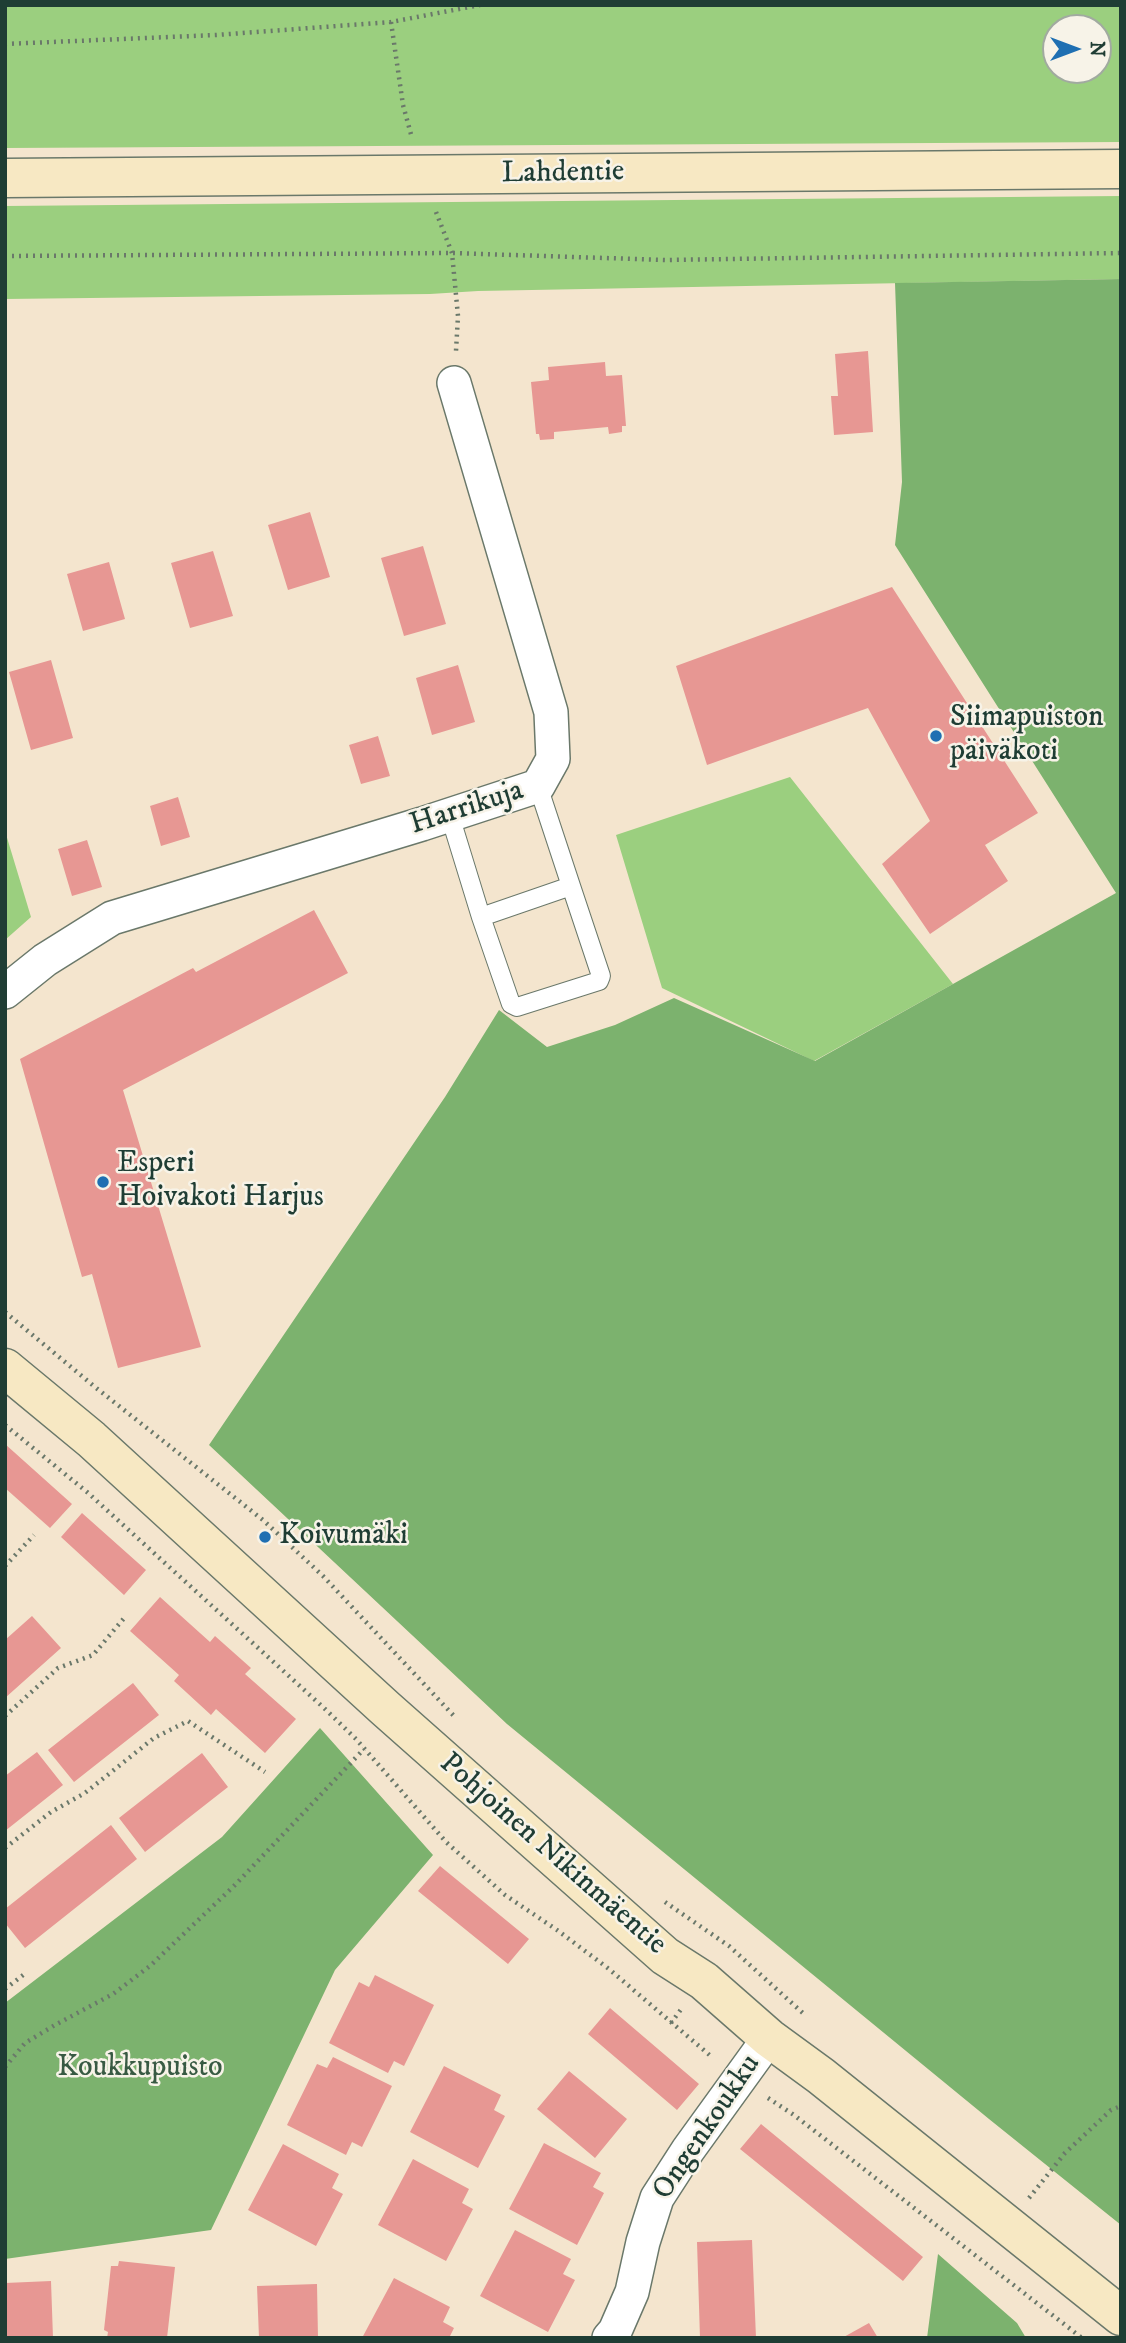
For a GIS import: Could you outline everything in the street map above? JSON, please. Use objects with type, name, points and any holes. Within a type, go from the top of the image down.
[{"type":"street","name":"Lahdentie","points":[[5,178],[1121,169]]},
{"type":"street","name":"Harrikuja","points":[[5,992],[45,960],[112,918],[450,816],[538,786],[553,759],[551,712],[454,383]]},
{"type":"street","name":"Pohjoinen Nikinmäentie","points":[[5,1368],[91,1439],[350,1677],[665,1956],[704,1982],[769,2038],[832,2085],[1121,2316]]},
{"type":"street","name":"Ongenkoukku","points":[[609,2338],[615,2331],[632,2292],[643,2242],[657,2198],[688,2150],[769,2038]]},
{"type":"lane","points":[[450,816],[511,1004],[517,1007],[599,981],[601,976],[538,786]]},
{"type":"lane","points":[[481,917],[571,886]]},
{"type":"path","points":[[5,44],[216,35],[391,22],[480,5]]},
{"type":"path","points":[[5,256],[452,253],[666,260],[1121,253]]},
{"type":"path","points":[[452,253],[458,316],[454,383]]},
{"type":"path","points":[[6,1315],[263,1521],[323,1576],[457,1718]]},
{"type":"path","points":[[5,1566],[34,1535]]},
{"type":"path","points":[[5,1716],[58,1668],[93,1655],[125,1617]]},
{"type":"path","points":[[5,1848],[51,1812],[85,1793],[154,1738],[188,1721],[265,1772]]},
{"type":"path","points":[[5,2067],[25,2043],[113,1994],[150,1966],[235,1885],[364,1749]]},
{"type":"path","points":[[661,1900],[729,1946],[815,2024]]},
{"type":"path","points":[[5,1989],[27,1972]]},
{"type":"path","points":[[1027,2201],[1065,2153],[1111,2110],[1121,2106]]},
{"type":"green space","points":[[5,5],[1121,5],[1121,142],[5,148]]},
{"type":"green space","points":[[1121,196],[1121,279],[430,294],[5,299],[5,206]]},
{"type":"green space","points":[[1121,279],[1121,2225],[507,1724],[209,1445],[445,1097],[499,1010],[547,1047],[615,1025],[674,998],[815,1061],[1116,893],[895,545],[902,482],[895,283]]},
{"type":"green space","points":[[790,777],[953,984],[814,1061],[662,988],[616,835]]},
{"type":"green space","points":[[5,831],[31,917],[5,940]]},
{"type":"green space","name":"Koukkupuisto","points":[[320,1728],[433,1855],[335,1970],[211,2230],[5,2259],[5,2003],[222,1837]]},
{"type":"green space","points":[[938,2254],[1017,2323],[1026,2338],[927,2338]]},
{"type":"building","points":[[868,351],[873,432],[834,435],[831,396],[838,396],[835,354]]},
{"type":"building","points":[[605,362],[606,376],[622,375],[626,426],[622,426],[622,432],[609,434],[608,427],[554,432],[554,439],[540,440],[539,434],[536,434],[531,382],[549,380],[548,367]]},
{"type":"building","points":[[310,512],[330,577],[288,590],[268,525]]},
{"type":"building","points":[[423,546],[446,624],[404,636],[381,558]]},
{"type":"building","points":[[213,551],[233,616],[190,628],[171,563]]},
{"type":"building","points":[[109,562],[125,619],[83,631],[67,574]]},
{"type":"building","name":"Siimapuiston päiväkoti","points":[[892,587],[1038,813],[985,845],[1008,881],[930,934],[882,864],[930,821],[868,708],[707,765],[676,666]]},
{"type":"building","points":[[51,660],[73,738],[31,750],[9,672]]},
{"type":"building","points":[[458,665],[475,722],[432,735],[416,678]]},
{"type":"building","points":[[378,736],[390,776],[361,784],[349,745]]},
{"type":"building","points":[[178,797],[190,837],[161,846],[150,806]]},
{"type":"building","points":[[87,840],[102,887],[72,896],[58,849]]},
{"type":"building","name":"Esperi Hoivakoti Harjus","points":[[314,910],[348,973],[123,1090],[201,1347],[118,1368],[92,1274],[82,1277],[20,1059],[193,968],[196,972]]},
{"type":"building","points":[[5,1444],[72,1504],[50,1528],[5,1488]]},
{"type":"building","points":[[82,1513],[146,1570],[124,1595],[61,1537]]},
{"type":"building","points":[[160,1597],[210,1642],[215,1636],[251,1668],[245,1674],[296,1719],[265,1753],[216,1709],[211,1715],[174,1681],[179,1675],[130,1631]]},
{"type":"building","points":[[32,1616],[61,1648],[5,1698],[5,1640]]},
{"type":"building","points":[[133,1683],[159,1715],[74,1782],[48,1750]]},
{"type":"building","points":[[37,1752],[63,1785],[5,1831],[5,1776]]},
{"type":"building","points":[[202,1753],[228,1787],[145,1852],[119,1818]]},
{"type":"building","points":[[111,1825],[137,1859],[25,1948],[5,1923],[5,1909]]},
{"type":"building","points":[[440,1866],[529,1939],[508,1964],[418,1891]]},
{"type":"building","points":[[375,1975],[434,2005],[404,2066],[394,2061],[388,2073],[329,2043],[359,1982],[369,1987]]},
{"type":"building","points":[[610,2008],[699,2084],[677,2110],[588,2034]]},
{"type":"building","points":[[333,2057],[392,2086],[362,2147],[352,2142],[346,2155],[287,2125],[317,2064],[327,2068]]},
{"type":"building","points":[[444,2066],[501,2095],[494,2110],[505,2116],[478,2168],[410,2132]]},
{"type":"building","points":[[569,2071],[627,2119],[595,2158],[537,2109]]},
{"type":"building","points":[[761,2124],[923,2257],[903,2281],[740,2149]]},
{"type":"building","points":[[544,2143],[601,2173],[593,2187],[604,2193],[577,2245],[509,2209]]},
{"type":"building","points":[[283,2144],[339,2174],[332,2188],[343,2194],[316,2246],[248,2210]]},
{"type":"building","points":[[413,2159],[469,2189],[462,2203],[473,2209],[446,2261],[378,2225]]},
{"type":"building","points":[[515,2230],[571,2259],[563,2274],[575,2280],[548,2332],[480,2296]]},
{"type":"building","points":[[752,2240],[756,2338],[700,2338],[697,2242]]},
{"type":"building","points":[[119,2261],[175,2267],[167,2338],[107,2338],[108,2332],[104,2330],[111,2266],[118,2266]]},
{"type":"building","points":[[394,2278],[450,2307],[443,2322],[454,2328],[449,2338],[362,2338]]},
{"type":"building","points":[[51,2281],[53,2338],[5,2338],[5,2283]]},
{"type":"building","points":[[317,2284],[318,2338],[259,2338],[257,2286]]},
{"type":"building","points":[[869,2323],[878,2338],[842,2338]]},
{"type":"place","name":"Siimapuiston päiväkoti","points":[[936,736]]},
{"type":"place","name":"Esperi Hoivakoti Harjus","points":[[103,1182]]},
{"type":"place","name":"Koivumäki","points":[[265,1537]]}]
